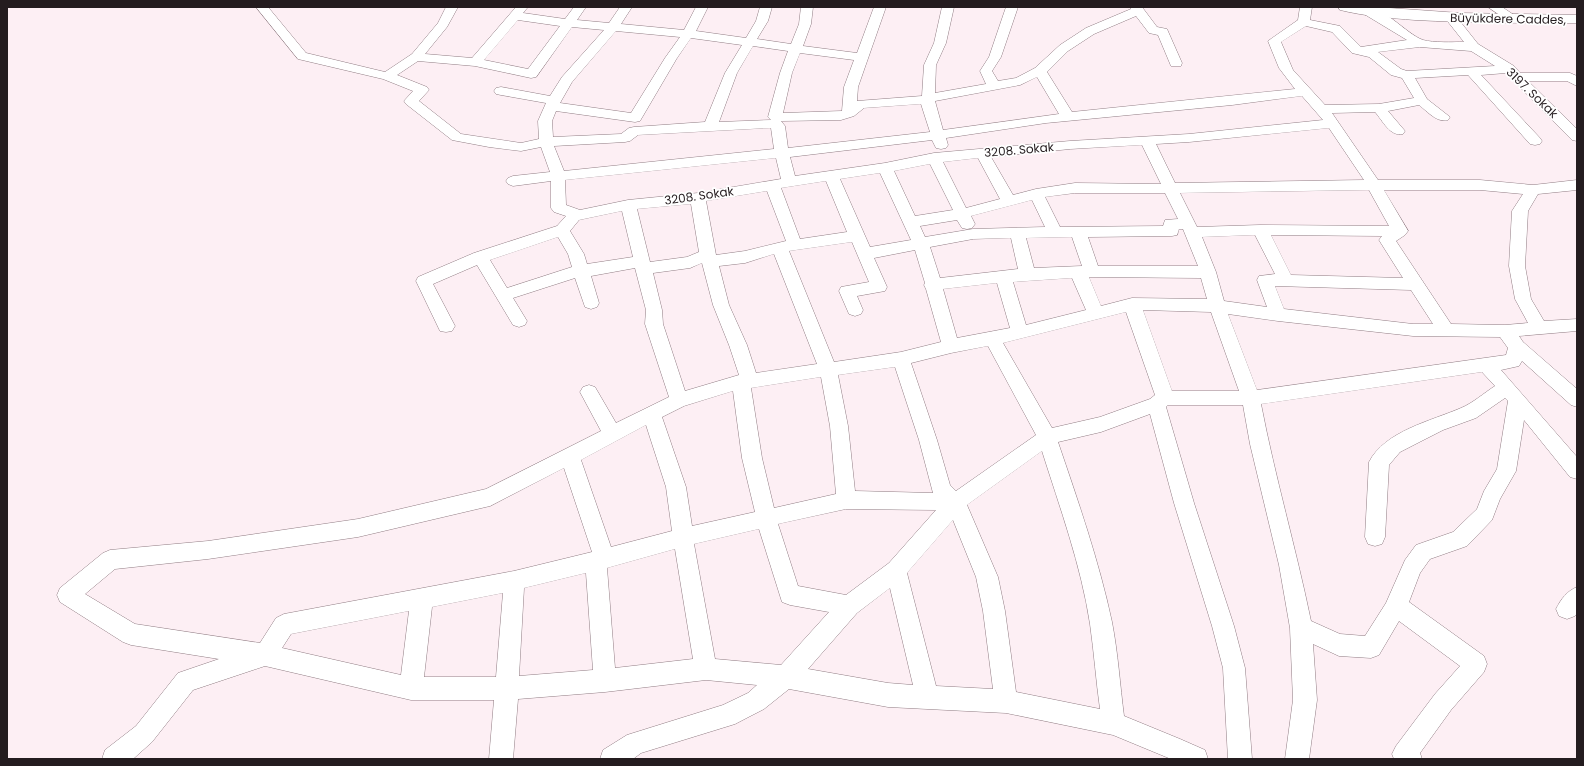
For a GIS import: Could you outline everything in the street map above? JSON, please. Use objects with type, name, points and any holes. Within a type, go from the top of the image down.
[{"type":"street","points":[[262,7],[302,56],[387,76],[422,90],[411,101],[457,136],[521,147],[546,142],[625,138],[635,125],[671,58],[688,34],[702,7]]},
{"type":"street","points":[[387,76],[416,57],[443,24],[452,7]]},
{"type":"street","points":[[416,57],[475,62],[532,74],[580,7]]},
{"type":"street","points":[[558,176],[546,142],[545,121],[553,103],[567,80],[613,27],[626,7]]},
{"type":"street","points":[[710,126],[731,73],[762,21],[766,7]]},
{"type":"street","points":[[789,182],[776,121],[786,73],[797,48],[805,24],[807,7]]},
{"type":"street","points":[[849,113],[851,87],[880,7]]},
{"type":"street","points":[[948,7],[940,43],[930,65],[927,98],[937,135],[939,158],[961,214],[973,234]]},
{"type":"street","points":[[994,87],[986,71],[995,57],[1012,7]]},
{"type":"street","points":[[1304,22],[1306,7]]},
{"type":"street","name":"Büyükdere Caddes,","points":[[1344,7],[1368,11],[1451,18],[1577,19]]},
{"type":"street","points":[[1496,7],[1514,19]]},
{"type":"street","points":[[501,91],[635,125],[710,126],[841,116],[849,113],[861,104],[916,100],[994,87],[1020,81],[1040,71],[1064,48],[1090,31],[1137,9],[1153,30],[1163,32],[1176,63]]},
{"type":"street","points":[[1368,11],[1420,43]]},
{"type":"street","points":[[475,62],[518,12],[569,23],[688,34],[749,43],[861,56]]},
{"type":"street","name":"3197. Sokak","points":[[1451,18],[1474,47],[1513,73],[1577,137]]},
{"type":"street","points":[[1400,231],[1374,185],[1333,123],[1287,71],[1274,41],[1304,22],[1336,29],[1356,50],[1373,54],[1396,72],[1407,75],[1471,71],[1570,76],[1577,82]]},
{"type":"street","points":[[1361,51],[1393,45],[1420,43],[1474,47]]},
{"type":"street","points":[[1040,71],[1067,116]]},
{"type":"street","points":[[1471,71],[1535,141]]},
{"type":"street","points":[[1407,75],[1422,101],[1443,117]]},
{"type":"street","points":[[513,182],[937,135],[1067,116],[1232,101],[1305,92]]},
{"type":"street","points":[[1322,109],[1380,108],[1422,101]]},
{"type":"street","points":[[1380,108],[1398,131]]},
{"type":"street","name":"3208. Sokak","points":[[558,176],[559,208],[579,216],[628,205],[698,198],[939,158],[1070,145],[1148,141],[1333,123]]},
{"type":"street","points":[[1148,141],[1172,188],[1208,272],[1217,306],[1251,398],[1259,444],[1274,513],[1288,565],[1301,628],[1305,700],[1297,759]]},
{"type":"street","points":[[982,153],[1009,201]]},
{"type":"street","points":[[885,168],[921,245],[950,346]]},
{"type":"street","points":[[831,176],[879,287],[847,291],[855,310]]},
{"type":"street","points":[[772,185],[787,246],[828,369],[839,426],[846,500]]},
{"type":"street","points":[[911,222],[961,214],[1036,194],[1075,188],[1480,185],[1533,190],[1577,185]]},
{"type":"street","points":[[1533,190],[1520,211],[1517,266],[1523,299],[1539,327]]},
{"type":"street","points":[[1036,194],[1055,232]]},
{"type":"street","points":[[698,198],[709,259],[721,305],[738,345],[745,382],[752,458],[766,518],[790,595],[849,606]]},
{"type":"street","points":[[628,205],[654,310],[654,324],[679,400]]},
{"type":"street","points":[[446,326],[424,281],[480,257],[562,230],[576,214]]},
{"type":"street","points":[[864,254],[921,245],[973,234],[1172,231],[1170,224],[1190,228],[1400,231]]},
{"type":"street","points":[[562,230],[576,254],[591,303]]},
{"type":"street","points":[[1260,230],[1286,280]]},
{"type":"street","points":[[1400,231],[1387,240],[1447,331]]},
{"type":"street","points":[[1078,232],[1085,272],[1096,313]]},
{"type":"street","points":[[1017,233],[1028,275]]},
{"type":"street","points":[[503,295],[581,270],[643,264],[690,262],[698,258],[709,259],[745,257],[787,246],[856,236]]},
{"type":"street","points":[[480,257],[519,321]]},
{"type":"street","points":[[932,285],[1003,277],[1116,270],[1208,272]]},
{"type":"street","points":[[1003,277],[1020,333]]},
{"type":"street","points":[[1278,315],[1265,280],[1417,284]]},
{"type":"street","points":[[1196,759],[1172,747],[1113,723],[1064,714],[1006,700],[888,695],[786,677],[706,669],[605,681],[507,688],[411,689],[265,656],[131,634],[68,595],[110,560],[208,550],[358,528],[490,497],[679,400],[745,382],[901,359],[950,346],[1020,333],[1132,304],[1217,306],[1278,315],[1413,330],[1505,331],[1577,325]]},
{"type":"street","points":[[1132,304],[1160,401],[1184,503],[1223,626],[1234,668],[1240,759]]},
{"type":"street","points":[[1505,331],[1517,347],[1577,400]]},
{"type":"street","points":[[992,338],[1046,437],[1080,537],[1096,600],[1113,723]]},
{"type":"street","points":[[612,759],[635,743],[727,716],[756,701],[786,677],[849,606],[896,570],[956,502],[1046,437],[1101,424],[1160,401],[1251,398],[1487,366],[1514,361],[1517,347]]},
{"type":"street","points":[[901,359],[928,440],[942,490],[956,502],[987,576],[994,611],[1006,700]]},
{"type":"street","points":[[1487,366],[1577,471]]},
{"type":"street","points":[[589,392],[613,435]]},
{"type":"street","points":[[1301,628],[1339,645],[1371,647],[1396,606],[1412,567],[1423,552],[1460,539],[1486,514],[1491,497],[1506,471],[1511,444],[1512,394]]},
{"type":"street","points":[[1375,536],[1379,462],[1393,446],[1436,425],[1469,413],[1512,394]]},
{"type":"street","points":[[652,414],[676,487],[682,536],[706,669]]},
{"type":"street","points":[[570,457],[601,560],[605,681]]},
{"type":"street","points":[[113,757],[144,734],[186,681],[265,656],[284,625],[422,600],[514,581],[601,560],[682,536],[846,500],[956,502]]},
{"type":"street","points":[[896,570],[927,697]]},
{"type":"street","points":[[501,759],[514,581]]},
{"type":"street","points":[[411,689],[422,600]]},
{"type":"street","points":[[1396,606],[1476,664],[1443,702],[1404,754],[1410,759]]}]
